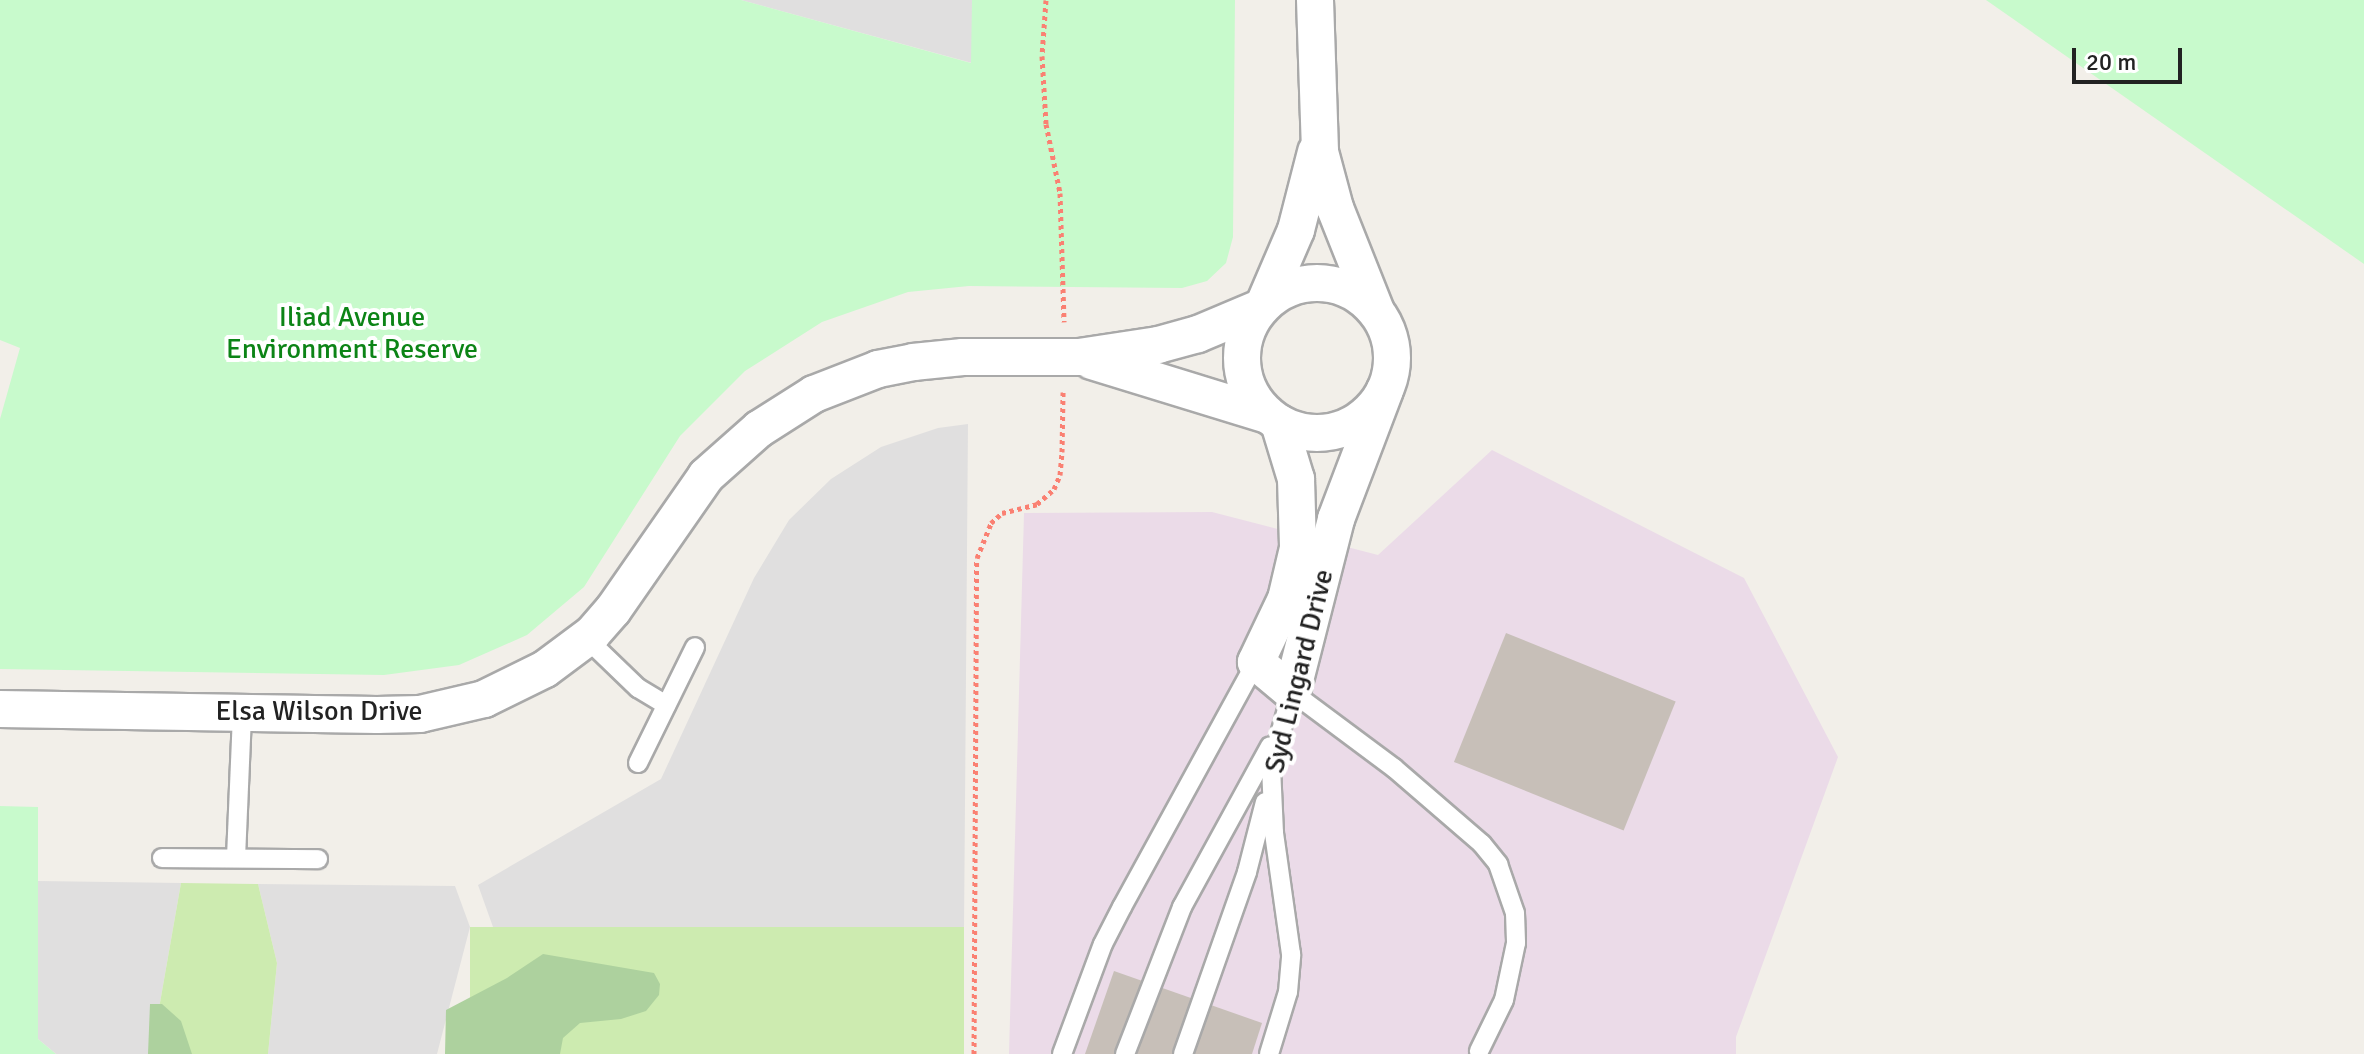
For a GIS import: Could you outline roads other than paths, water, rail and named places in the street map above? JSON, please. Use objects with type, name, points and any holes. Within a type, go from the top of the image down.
[{"type":"street","points":[[1315,0],[1319,135],[1335,208],[1392,349],[1385,390],[1370,412],[1334,432],[1306,432],[1273,419],[1250,393],[1241,366],[1243,338],[1262,305],[1296,230],[1319,135]]},
{"type":"street","points":[[1262,305],[1289,288],[1316,282],[1355,293],[1376,311]]},
{"type":"street","name":"Elsa Wilson Drive","points":[[0,709],[377,715],[420,714],[484,699],[535,674],[586,638],[613,610],[706,476],[759,429],[814,394],[878,369],[913,362],[963,357],[1068,357],[1188,338],[1262,305]]},
{"type":"street","name":"Elsa Wilson Drive","points":[[1068,357],[1273,419]]},
{"type":"street","name":"Syd Lingard Drive","points":[[1288,704],[1336,519],[1385,390]]},
{"type":"street","name":"Syd Lingard Drive","points":[[1256,662],[1286,599],[1298,548],[1296,479],[1273,419]]},
{"type":"street","points":[[1256,662],[1288,704]]},
{"type":"lane","points":[[586,638],[638,688],[666,705]]},
{"type":"lane","points":[[638,763],[695,647]]},
{"type":"lane","points":[[1062,1054],[1103,944],[1256,662]]},
{"type":"lane","points":[[1125,1054],[1161,952],[1288,704],[1394,768],[1482,844],[1498,864],[1512,901],[1516,943],[1504,1000],[1479,1051]]},
{"type":"lane","name":"Syd Lingard Drive","points":[[1269,1054],[1288,992],[1291,954],[1274,833],[1271,771],[1288,704]]},
{"type":"lane","points":[[236,858],[242,712]]},
{"type":"lane","points":[[1183,1054],[1250,861],[1271,771]]},
{"type":"lane","points":[[162,858],[318,859]]},
{"type":"park label","name":"Iliad Avenue Environment Reserve","points":[[352,333]]}]
